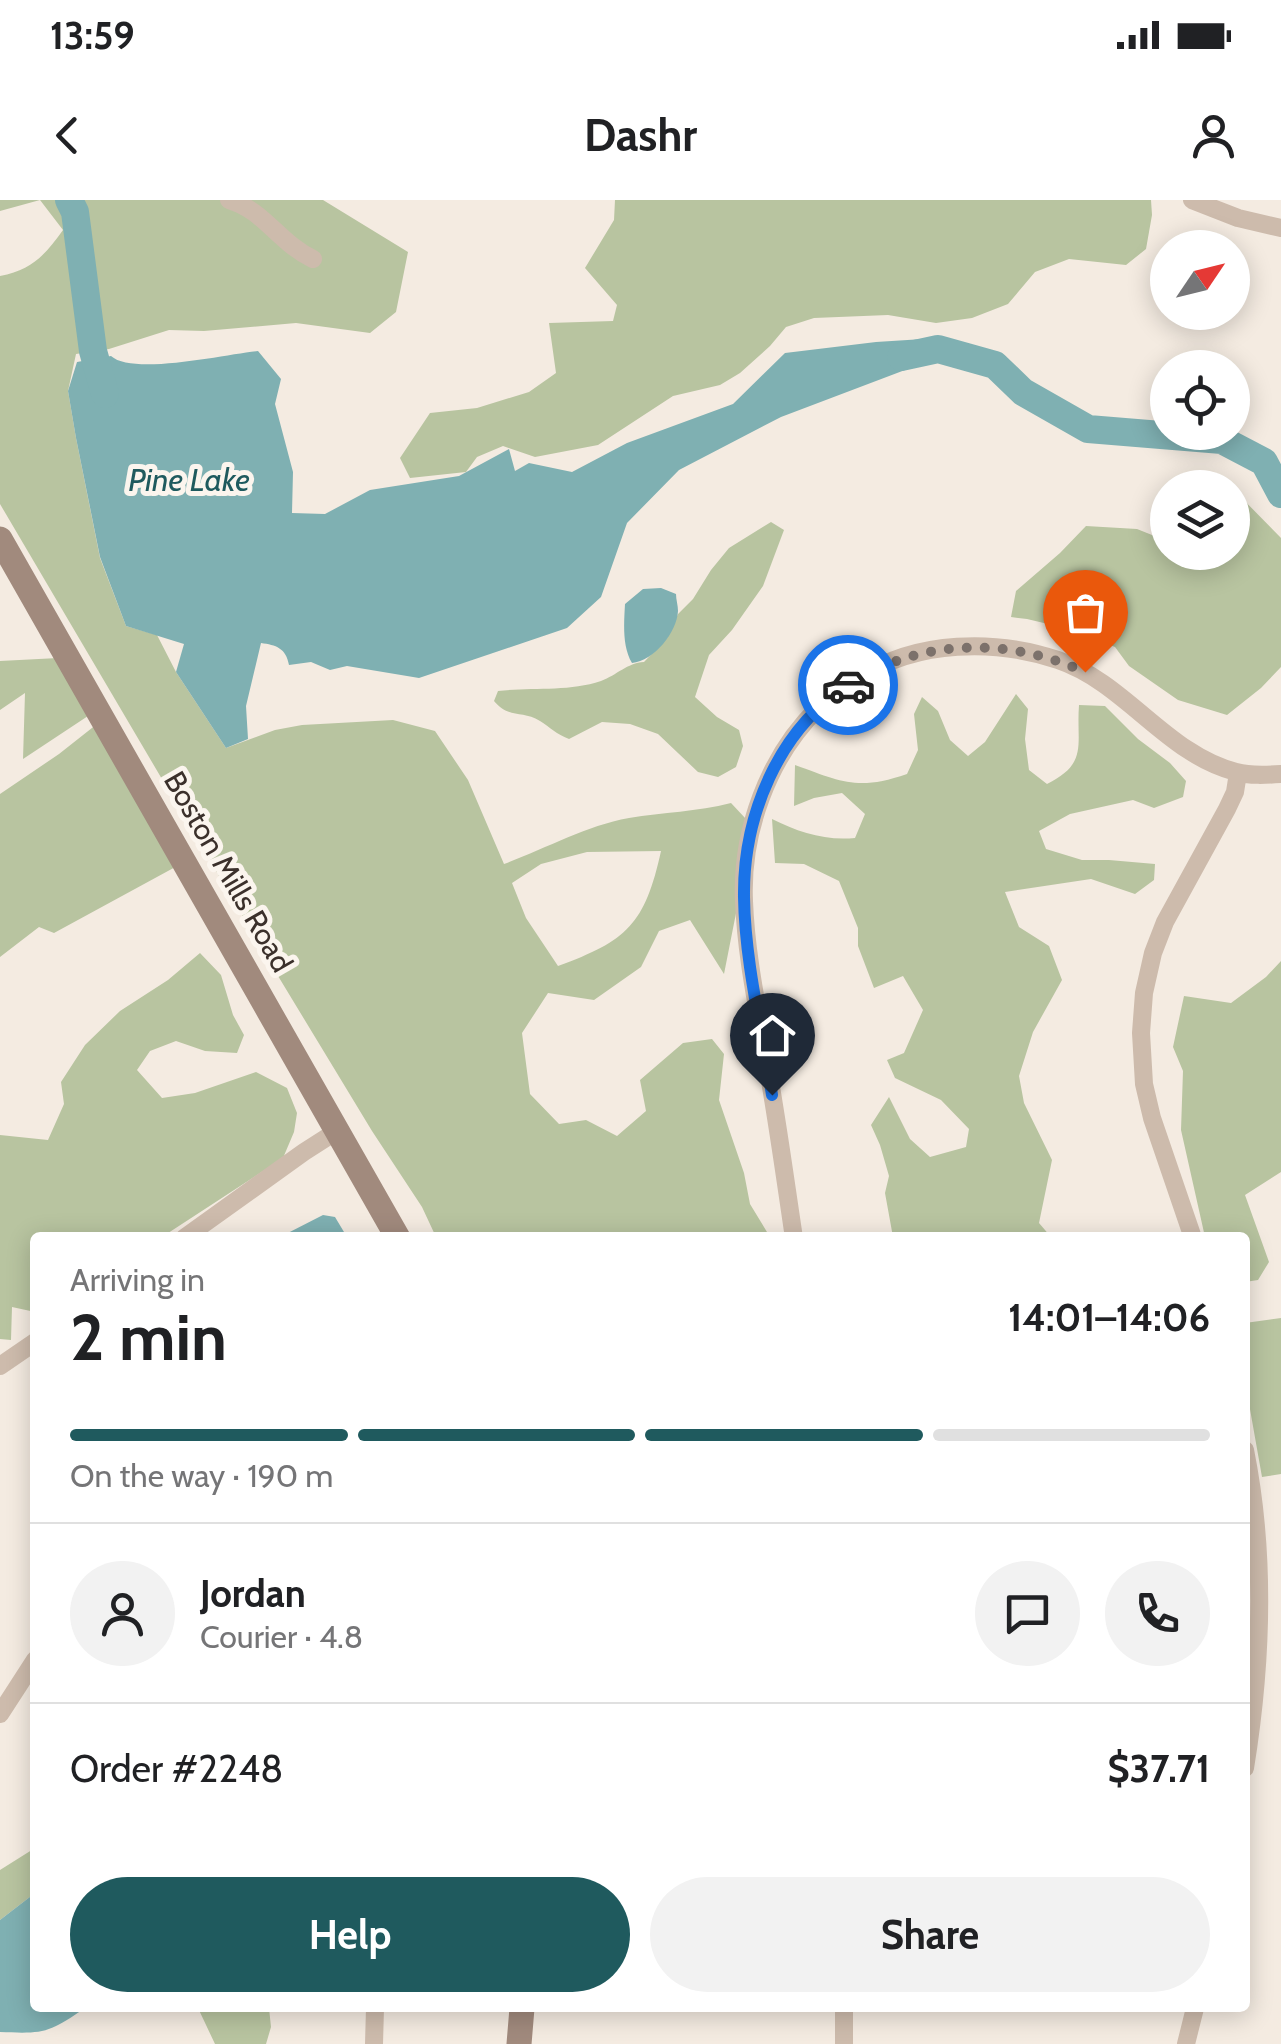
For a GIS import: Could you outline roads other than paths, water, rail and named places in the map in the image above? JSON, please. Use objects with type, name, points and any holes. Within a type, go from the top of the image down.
[{"type":"street","points":[[229,200],[252,209],[294,250],[313,260]]},
{"type":"street","points":[[1192,200],[1238,218],[1281,228]]},
{"type":"street","name":"Boston Mills Road","points":[[0,539],[395,1232]]},
{"type":"street","points":[[793,1232],[752,978],[744,899],[752,830],[760,801],[793,737],[818,708],[870,671],[899,659],[932,650],[996,647],[1059,660],[1085,672],[1172,740],[1220,767],[1238,773],[1281,774]]},
{"type":"street","points":[[1191,1232],[1144,1084],[1140,1034],[1144,993],[1152,953],[1165,922],[1227,809],[1238,773]]},
{"type":"street","points":[[192,1232],[304,1152],[339,1133]]},
{"type":"street","points":[[0,1366],[30,1345]]},
{"type":"street","points":[[1250,1491],[1257,1545],[1259,1622],[1250,1731]]},
{"type":"street","points":[[0,1714],[30,1668]]},
{"type":"street","points":[[374,2044],[375,2012]]},
{"type":"street","points":[[519,2044],[522,2012]]},
{"type":"street","points":[[844,2012],[844,2044]]},
{"type":"street","points":[[1186,2044],[1194,2012]]},
{"type":"water","name":"Pine Lake","points":[[939,338],[938,360],[781,417],[679,470],[627,523],[601,597],[567,628],[419,678],[347,666],[330,670],[311,662],[289,665],[280,648],[261,643],[246,706],[248,739],[226,748],[176,672],[184,644],[126,626],[100,557],[68,391],[77,362],[111,356],[122,362],[159,364],[258,351],[281,379],[275,404],[293,472],[292,513],[325,514],[370,490],[459,476],[509,449],[515,471],[529,463],[572,472],[627,443],[733,404],[785,353]]},
{"type":"water","points":[[661,588],[676,594],[677,619],[656,651],[632,663],[625,642],[625,604],[643,589]]},
{"type":"water","points":[[323,1215],[335,1217],[344,1232],[290,1232]]},
{"type":"water","points":[[30,1897],[30,2012],[79,2012],[46,2030],[0,2032],[0,1920]]},
{"type":"waterway","points":[[69,200],[75,212],[93,351],[105,394]]},
{"type":"waterway","points":[[901,357],[938,349],[995,365],[1023,392],[1088,429],[1222,440],[1264,462],[1281,494]]}]
